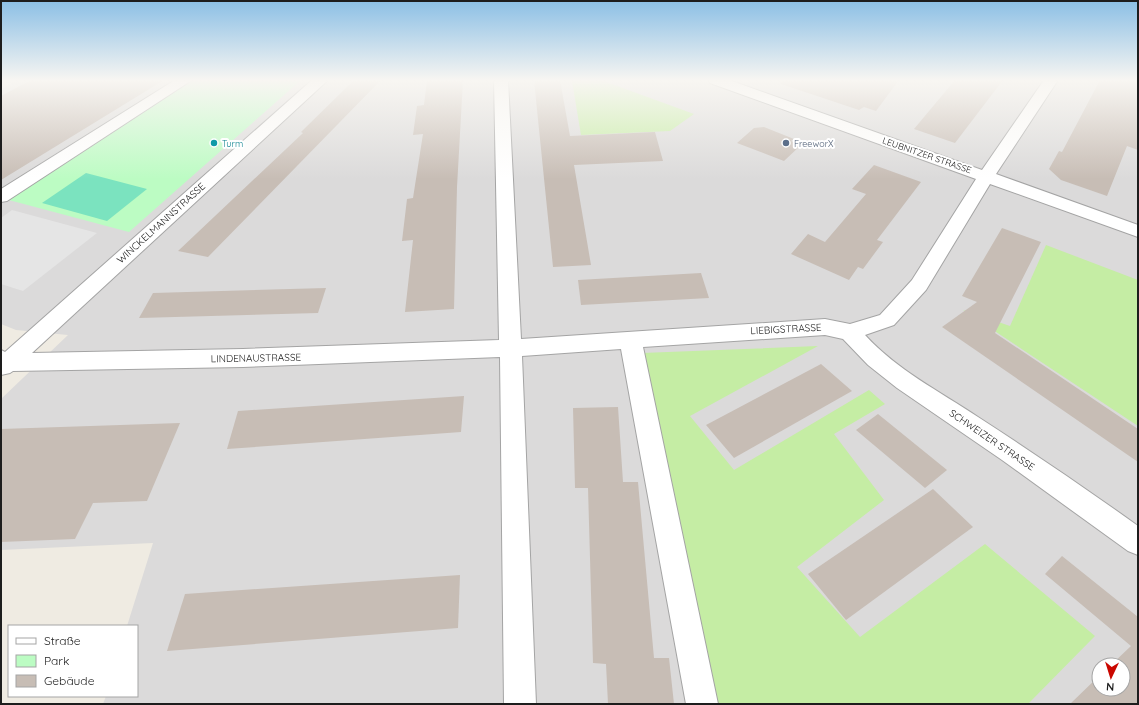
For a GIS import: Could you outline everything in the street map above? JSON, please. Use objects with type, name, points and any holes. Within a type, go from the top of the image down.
[{"type":"street","points":[[1,184],[116,113]]},
{"type":"street","points":[[1,197],[133,113]]},
{"type":"street","name":"WINCKELMANNSTRASSE","points":[[3,363],[284,113]]},
{"type":"street","points":[[502,113],[511,348],[512,446],[520,704]]},
{"type":"street","name":"LEUBNITZER STRASSE","points":[[808,113],[1138,231]]},
{"type":"street","name":"LIEBIGSTRASSE","points":[[511,348],[825,327],[850,332],[887,320],[919,285],[986,176],[1029,113]]},
{"type":"street","name":"SCHWEIZER STRASSE","points":[[850,332],[863,349],[892,372],[1052,480],[1138,542]]},
{"type":"street","points":[[630,339],[702,704]]},
{"type":"street","name":"LINDENAUSTRASSE","points":[[3,363],[243,358],[511,348]]},
{"type":"shaded area","points":[[1,113],[1138,113],[1138,704],[103,704],[106,697],[138,697],[138,625],[127,625],[153,543],[1,550],[1,399],[68,335],[16,330],[1,324]]},
{"type":"shaded area","points":[[12,210],[97,233],[23,291],[1,284],[1,218]]},
{"type":"green space","points":[[140,113],[264,113],[129,232],[5,199]]},
{"type":"green space","points":[[577,113],[694,114],[670,131],[581,135]]},
{"type":"green space","points":[[86,173],[147,189],[107,221],[42,203]]},
{"type":"green space","points":[[1046,245],[1138,280],[1138,426],[963,310],[1010,326]]},
{"type":"green space","points":[[818,346],[690,416],[734,470],[869,390],[885,404],[834,434],[884,500],[797,567],[860,637],[985,544],[1095,636],[1028,704],[712,704],[642,353]]},
{"type":"building","points":[[1,113],[110,113],[1,180]]},
{"type":"building","points":[[320,113],[349,113],[208,257],[178,251],[303,133],[301,132]]},
{"type":"building","points":[[416,113],[461,113],[457,187],[454,309],[405,312],[413,240],[402,241],[407,199],[413,198],[423,134],[413,135]]},
{"type":"building","points":[[537,113],[566,113],[570,136],[655,132],[663,161],[574,165],[591,265],[553,267]]},
{"type":"building","points":[[927,113],[978,113],[955,143],[914,129]]},
{"type":"building","points":[[1083,113],[1138,113],[1138,150],[1127,146],[1107,196],[1061,180],[1049,169],[1059,151],[1062,152]]},
{"type":"building","points":[[764,127],[794,139],[791,141],[801,145],[784,161],[737,143],[754,128]]},
{"type":"building","points":[[874,165],[921,182],[877,240],[883,242],[863,269],[858,267],[849,280],[791,254],[808,234],[825,242],[866,194],[852,189]]},
{"type":"building","points":[[1002,228],[1041,242],[995,333],[1138,429],[1138,462],[942,327],[977,302],[962,296]]},
{"type":"building","points":[[701,273],[709,298],[581,305],[578,280]]},
{"type":"building","points":[[326,288],[318,313],[139,318],[153,293]]},
{"type":"building","points":[[821,364],[852,391],[734,458],[706,425]]},
{"type":"building","points":[[464,396],[461,432],[227,449],[238,411]]},
{"type":"building","points":[[618,407],[623,482],[638,482],[654,658],[669,658],[674,704],[608,704],[606,664],[593,663],[588,488],[575,488],[573,408]]},
{"type":"building","points":[[878,414],[947,470],[925,488],[856,430]]},
{"type":"building","points":[[180,423],[147,501],[93,503],[75,539],[1,542],[1,429]]},
{"type":"building","points":[[933,489],[973,527],[846,620],[808,574]]},
{"type":"building","points":[[1062,556],[1138,617],[1138,704],[1070,704],[1091,684],[1091,697],[1131,697],[1131,657],[1119,657],[1131,646],[1045,574]]},
{"type":"building","points":[[460,575],[458,628],[167,651],[185,594]]},
{"type":"place","name":"Turm","points":[[214,143]]},
{"type":"place","name":"FreeworX","points":[[786,143]]}]
